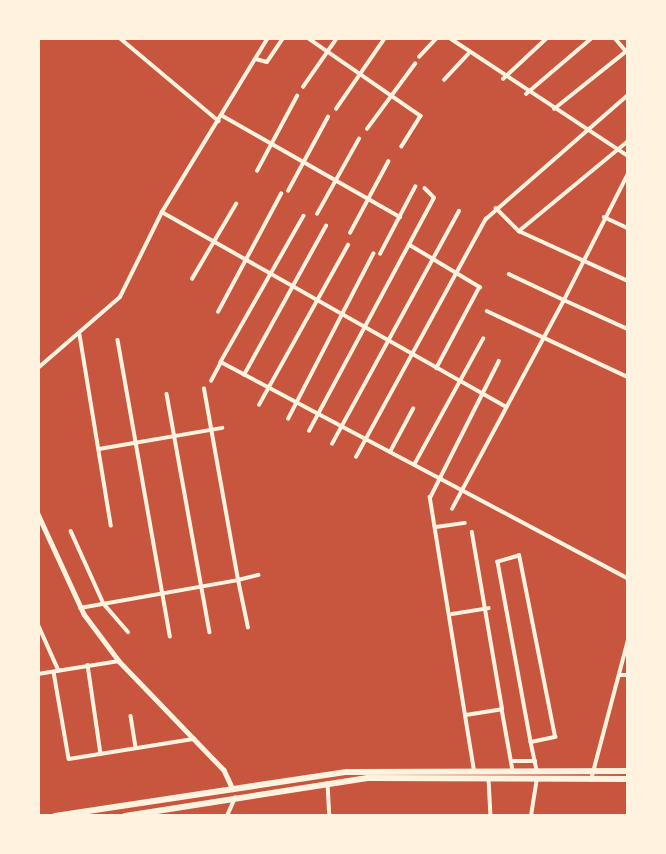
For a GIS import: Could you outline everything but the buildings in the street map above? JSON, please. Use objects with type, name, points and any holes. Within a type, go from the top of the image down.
[{"type":"highway","points":[[125,816],[347,772],[628,771]]},
{"type":"highway","points":[[55,816],[328,782],[628,779]]},
{"type":"street","points":[[120,38],[219,121]]},
{"type":"street","points":[[38,368],[80,335],[120,297],[162,212],[223,116],[268,38]]},
{"type":"street","points":[[256,59],[267,62],[283,38]]},
{"type":"street","points":[[308,38],[359,75],[392,94],[422,120],[402,146]]},
{"type":"street","points":[[303,87],[337,38]]},
{"type":"street","points":[[336,109],[386,38]]},
{"type":"street","points":[[419,57],[437,38]]},
{"type":"street","points":[[450,38],[503,79],[587,127],[628,156]]},
{"type":"street","points":[[503,79],[547,38]]},
{"type":"street","points":[[526,94],[592,38]]},
{"type":"street","points":[[555,109],[627,52],[615,38]]},
{"type":"street","points":[[443,80],[468,54]]},
{"type":"street","points":[[367,129],[415,64]]},
{"type":"street","points":[[356,457],[457,271],[496,208],[587,127],[628,95]]},
{"type":"street","points":[[257,171],[298,96]]},
{"type":"street","points":[[223,116],[400,216]]},
{"type":"street","points":[[288,191],[328,117]]},
{"type":"street","points":[[317,214],[359,139]]},
{"type":"street","points":[[519,231],[628,141]]},
{"type":"street","points":[[349,233],[387,162]]},
{"type":"street","points":[[452,509],[506,407],[546,339],[604,217],[628,174]]},
{"type":"street","points":[[380,254],[415,187]]},
{"type":"street","points":[[309,431],[433,198],[425,189]]},
{"type":"street","points":[[218,312],[281,194]]},
{"type":"street","points":[[192,279],[236,204]]},
{"type":"street","points":[[496,208],[519,231],[628,281]]},
{"type":"street","points":[[332,444],[459,211]]},
{"type":"street","points":[[162,212],[245,264],[506,407]]},
{"type":"street","points":[[211,381],[304,216]]},
{"type":"street","points":[[604,217],[628,228]]},
{"type":"street","points":[[244,375],[326,226]]},
{"type":"street","points":[[259,405],[348,244]]},
{"type":"street","points":[[410,245],[480,287],[437,368]]},
{"type":"street","points":[[288,419],[373,254]]},
{"type":"street","points":[[509,274],[628,328]]},
{"type":"street","points":[[487,312],[628,377]]},
{"type":"street","points":[[80,335],[111,525]]},
{"type":"street","points":[[414,465],[462,382],[483,339]]},
{"type":"street","points":[[118,340],[170,636]]},
{"type":"street","points":[[474,771],[452,614],[436,527],[429,505],[438,478],[499,361]]},
{"type":"street","points":[[221,362],[628,578]]},
{"type":"street","points":[[204,389],[248,628]]},
{"type":"street","points":[[167,394],[210,632]]},
{"type":"street","points":[[390,452],[413,409]]},
{"type":"street","points":[[99,449],[222,428]]},
{"type":"street","points":[[38,514],[80,608],[119,661],[194,739],[234,793],[227,816]]},
{"type":"street","points":[[436,527],[465,523]]},
{"type":"street","points":[[71,531],[104,604],[128,632]]},
{"type":"street","points":[[472,533],[489,608],[513,771]]},
{"type":"street","points":[[531,742],[555,737],[519,556],[498,562],[531,742],[537,771]]},
{"type":"street","points":[[80,608],[258,575]]},
{"type":"street","points":[[452,614],[489,608]]},
{"type":"street","points":[[38,624],[56,671],[69,759],[194,739]]},
{"type":"street","points":[[592,780],[628,640]]},
{"type":"street","points":[[38,674],[119,661]]},
{"type":"street","points":[[88,665],[101,754]]},
{"type":"street","points":[[619,675],[628,675]]},
{"type":"street","points":[[466,715],[502,709]]},
{"type":"street","points":[[131,716],[136,748]]},
{"type":"street","points":[[512,761],[535,761]]},
{"type":"street","points":[[489,779],[491,816]]},
{"type":"street","points":[[531,816],[537,779]]},
{"type":"street","points":[[328,782],[330,816]]}]
